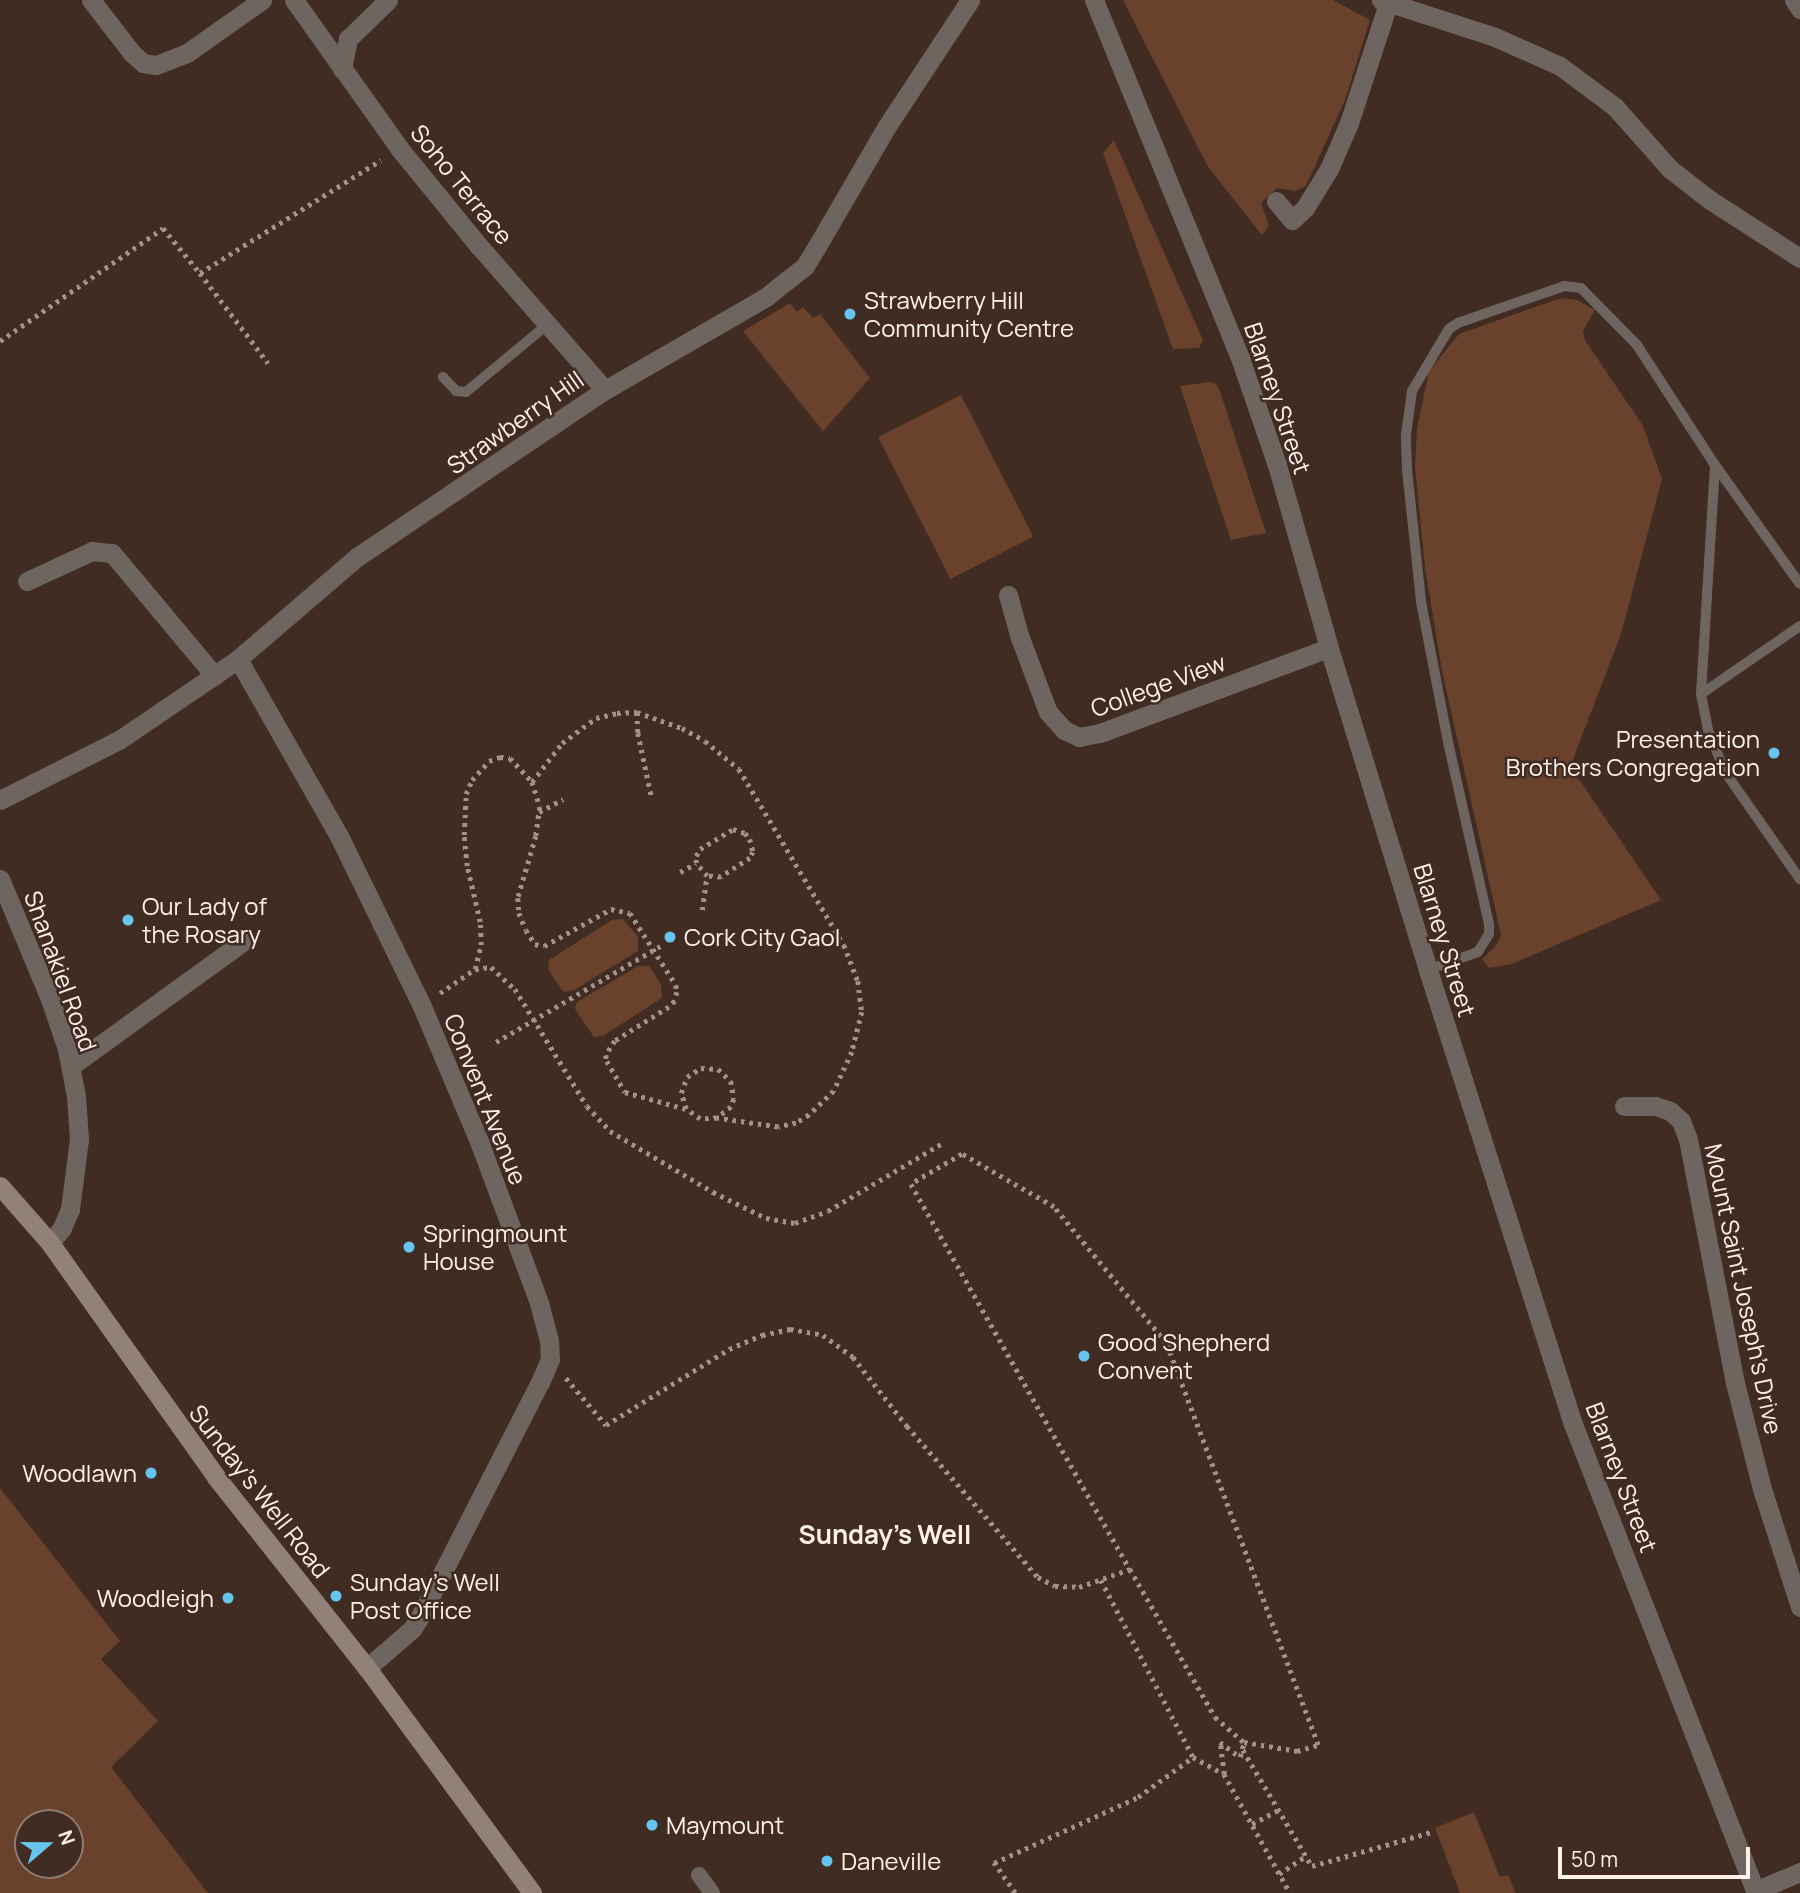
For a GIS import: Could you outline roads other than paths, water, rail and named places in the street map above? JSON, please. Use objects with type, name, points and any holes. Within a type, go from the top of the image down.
[{"type":"main road","name":"Sunday's Well Road","points":[[0,1186],[50,1243],[216,1477],[367,1668],[533,1893]]},
{"type":"street","points":[[91,0],[132,53],[143,63],[156,65],[187,53],[262,0]]},
{"type":"street","name":"Soho Terrace","points":[[294,0],[399,148],[479,246],[605,390]]},
{"type":"street","points":[[342,69],[348,39],[388,0]]},
{"type":"street","name":"Strawberry Hill","points":[[0,800],[119,740],[238,659],[357,557],[605,390],[766,297],[805,266],[887,126],[970,0]]},
{"type":"street","name":"Blarney Street","points":[[1094,0],[1240,358],[1277,465],[1329,648],[1428,970],[1573,1424],[1755,1892]]},
{"type":"street","points":[[1794,0],[1800,9]]},
{"type":"street","points":[[1276,201],[1293,220],[1305,208],[1334,158],[1349,124],[1385,2],[1495,37],[1560,66],[1615,107],[1670,169],[1710,200],[1800,258]]},
{"type":"street","points":[[27,581],[92,551],[112,553],[215,676]]},
{"type":"street","name":"College View","points":[[1008,595],[1018,635],[1048,712],[1065,730],[1079,737],[1113,728],[1329,648]]},
{"type":"street","name":"Convent Avenue","points":[[238,659],[339,836],[421,1004],[480,1144],[539,1303],[549,1340],[550,1359],[420,1617],[412,1629],[367,1668]]},
{"type":"street","name":"Shanakiel Road","points":[[0,879],[50,999],[71,1066],[79,1139],[76,1170],[67,1219],[50,1243]]},
{"type":"street","points":[[71,1066],[245,940]]},
{"type":"street","name":"Mount Saint Joseph's Drive","points":[[1624,1106],[1655,1106],[1670,1111],[1681,1121],[1688,1139],[1735,1383],[1762,1489],[1800,1607]]},
{"type":"street","points":[[1755,1892],[1800,1872]]},
{"type":"street","points":[[699,1875],[712,1893]]},
{"type":"lane","points":[[1428,970],[1478,952],[1489,934],[1421,601],[1410,510],[1406,436],[1410,402],[1416,381],[1431,356],[1458,323],[1564,286],[1581,288],[1637,345],[1716,465],[1800,584]]},
{"type":"lane","points":[[443,377],[456,391],[466,392],[548,324]]},
{"type":"lane","points":[[1716,465],[1701,694],[1708,730],[1725,772],[1800,878]]},
{"type":"lane","points":[[1701,694],[1800,626]]},
{"type":"place","name":"Strawberry Hill Community Centre","points":[[850,314]]},
{"type":"place","name":"Presentation Brothers Congregation","points":[[1774,753]]},
{"type":"place","name":"Our Lady of the Rosary","points":[[128,920]]},
{"type":"place","name":"Cork City Gaol","points":[[670,937]]},
{"type":"place","name":"Springmount House","points":[[409,1247]]},
{"type":"place","name":"Good Shepherd Convent","points":[[1084,1356]]},
{"type":"place","name":"Woodlawn","points":[[151,1473]]},
{"type":"place","name":"Sunday's Well Post Office","points":[[336,1596]]},
{"type":"place","name":"Woodleigh","points":[[228,1598]]},
{"type":"place","name":"Maymount","points":[[652,1825]]},
{"type":"place","name":"Daneville","points":[[827,1861]]},
{"type":"district","name":"Sunday's Well","points":[[885,1535]]}]
